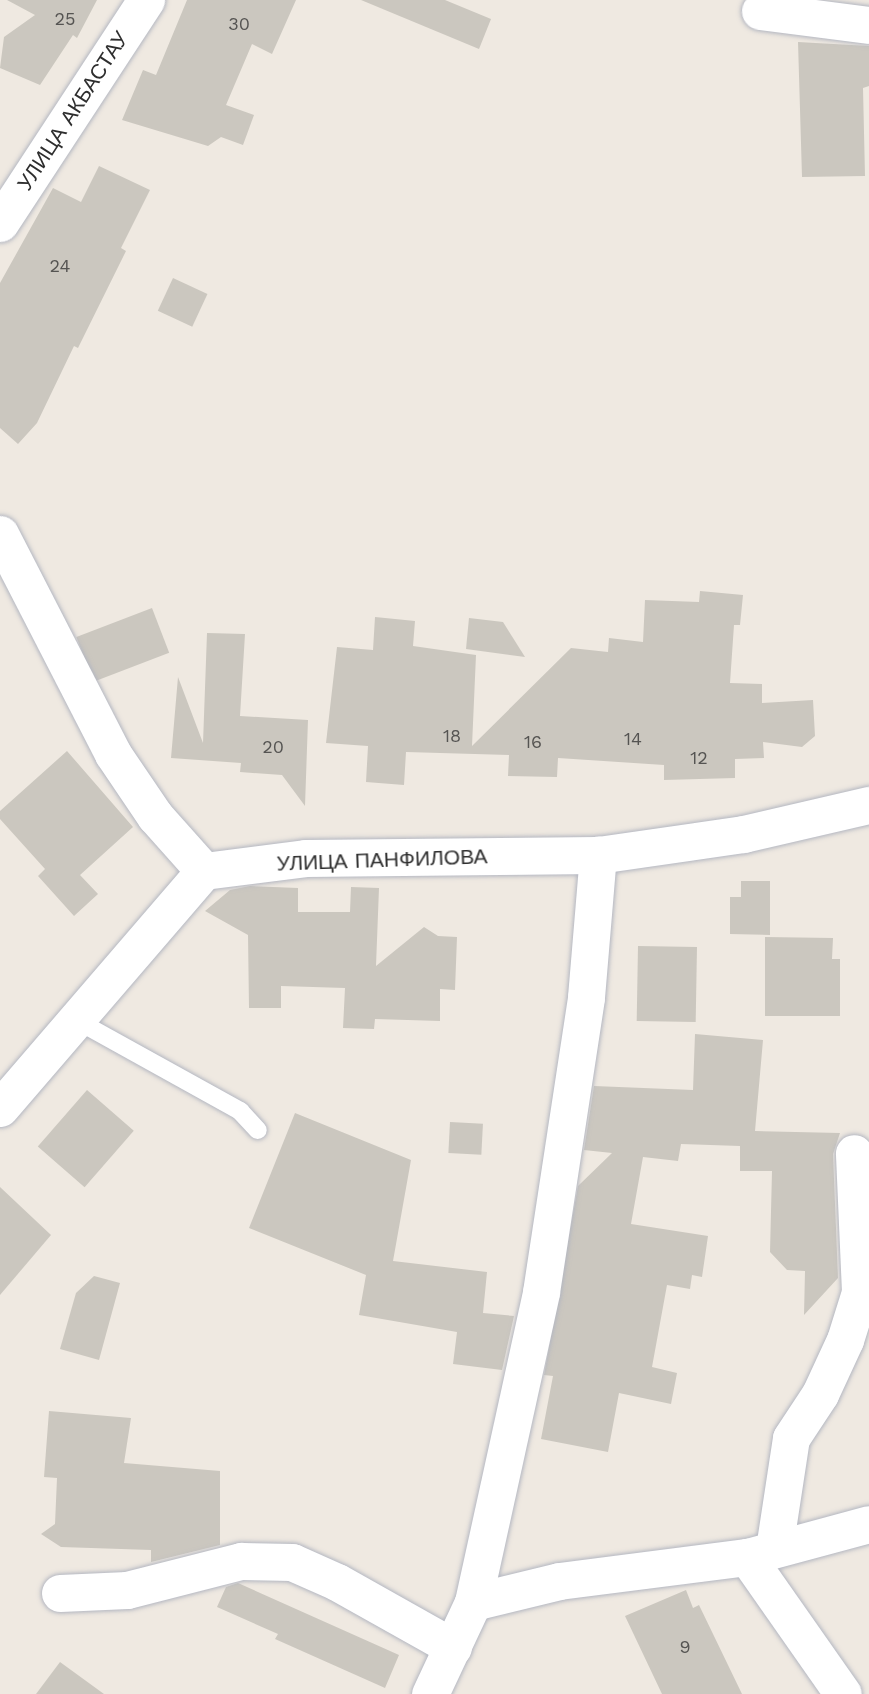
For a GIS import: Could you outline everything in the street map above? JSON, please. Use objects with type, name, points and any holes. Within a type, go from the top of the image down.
[{"type":"street","name":"УЛИЦА АКБАСТАУ","points":[[0,223],[146,0]]},
{"type":"street","points":[[760,11],[869,25]]},
{"type":"street","points":[[0,534],[113,754],[155,816],[204,871],[0,1108]]},
{"type":"street","name":"УЛИЦА ПАНФИЛОВА","points":[[204,871],[305,858],[598,855],[743,834],[869,805]]},
{"type":"street","points":[[430,1694],[473,1602],[541,1292],[586,997],[598,855]]},
{"type":"street","points":[[843,1694],[761,1553],[791,1438],[835,1362],[860,1292],[854,1153]]},
{"type":"street","points":[[473,1602],[559,1581],[761,1553],[869,1524]]},
{"type":"street","points":[[60,1592],[127,1590],[241,1560],[292,1562],[348,1588],[453,1647]]},
{"type":"lane","points":[[76,1020],[240,1111],[258,1130]]},
{"type":"building","points":[[7,0],[97,0],[77,38],[73,35],[40,85],[0,68],[4,37],[35,15]]},
{"type":"building","points":[[187,0],[296,0],[272,54],[252,44],[226,105],[254,115],[243,145],[221,137],[208,146],[122,120],[143,70],[156,75]]},
{"type":"building","points":[[361,0],[445,0],[491,19],[479,49]]},
{"type":"building","points":[[798,42],[869,46],[869,86],[863,88],[865,176],[802,177]]},
{"type":"building","points":[[99,166],[150,190],[121,248],[126,251],[78,348],[74,346],[37,423],[18,444],[0,428],[0,283],[53,188],[81,202]]},
{"type":"building","points":[[173,278],[207,294],[192,327],[158,311]]},
{"type":"building","points":[[700,591],[743,595],[740,625],[734,625],[730,683],[762,684],[762,703],[813,700],[815,736],[802,747],[763,742],[764,758],[735,759],[735,778],[664,780],[664,765],[558,758],[557,777],[508,776],[509,755],[406,752],[404,785],[366,782],[368,746],[326,743],[337,647],[373,650],[375,617],[415,621],[413,646],[476,655],[472,746],[571,648],[608,652],[609,638],[643,642],[645,600],[699,602]]},
{"type":"building","points":[[152,608],[169,653],[94,682],[76,637]]},
{"type":"building","points":[[469,618],[503,622],[525,657],[466,649]]},
{"type":"building","points":[[207,633],[245,634],[240,716],[308,720],[305,806],[282,775],[240,772],[241,763],[171,758],[178,677],[203,743]]},
{"type":"building","points":[[67,751],[133,827],[80,875],[98,894],[74,916],[38,876],[45,869],[0,819],[0,811]]},
{"type":"building","points":[[741,881],[770,881],[770,935],[730,934],[730,897],[741,897]]},
{"type":"building","points":[[250,886],[298,888],[298,912],[350,912],[351,887],[379,888],[376,966],[424,927],[438,936],[457,937],[455,990],[440,989],[440,1021],[375,1019],[374,1029],[343,1028],[345,988],[281,986],[281,1008],[249,1008],[248,935],[205,911],[230,890]]},
{"type":"building","points":[[765,937],[833,938],[832,959],[840,959],[840,1016],[765,1016]]},
{"type":"building","points":[[638,946],[697,947],[696,1022],[637,1021]]},
{"type":"building","points":[[695,1034],[763,1040],[755,1131],[840,1133],[833,1154],[838,1278],[804,1315],[805,1271],[787,1270],[770,1252],[772,1171],[740,1171],[740,1146],[681,1144],[678,1161],[643,1157],[631,1224],[708,1236],[702,1277],[692,1275],[690,1289],[667,1285],[652,1367],[677,1373],[671,1404],[619,1393],[608,1452],[541,1439],[553,1376],[544,1375],[578,1186],[612,1153],[584,1150],[594,1086],[693,1090]]},
{"type":"building","points":[[87,1090],[134,1131],[85,1187],[38,1147]]},
{"type":"building","points":[[295,1113],[411,1160],[393,1261],[487,1272],[483,1313],[514,1316],[502,1370],[453,1364],[457,1332],[359,1315],[366,1275],[249,1228]]},
{"type":"building","points":[[450,1122],[483,1124],[481,1155],[448,1153]]},
{"type":"building","points":[[0,1187],[51,1235],[0,1295]]},
{"type":"building","points":[[94,1276],[120,1283],[99,1360],[60,1349],[76,1293]]},
{"type":"building","points":[[49,1411],[131,1418],[124,1463],[220,1471],[220,1545],[151,1562],[151,1550],[61,1547],[41,1534],[55,1524],[57,1478],[44,1477]]},
{"type":"building","points":[[238,1583],[399,1655],[385,1688],[275,1639],[278,1634],[217,1607],[226,1587]]},
{"type":"building","points":[[686,1590],[693,1608],[699,1605],[742,1694],[662,1694],[625,1616]]},
{"type":"building","points":[[60,1662],[104,1694],[36,1694]]}]
